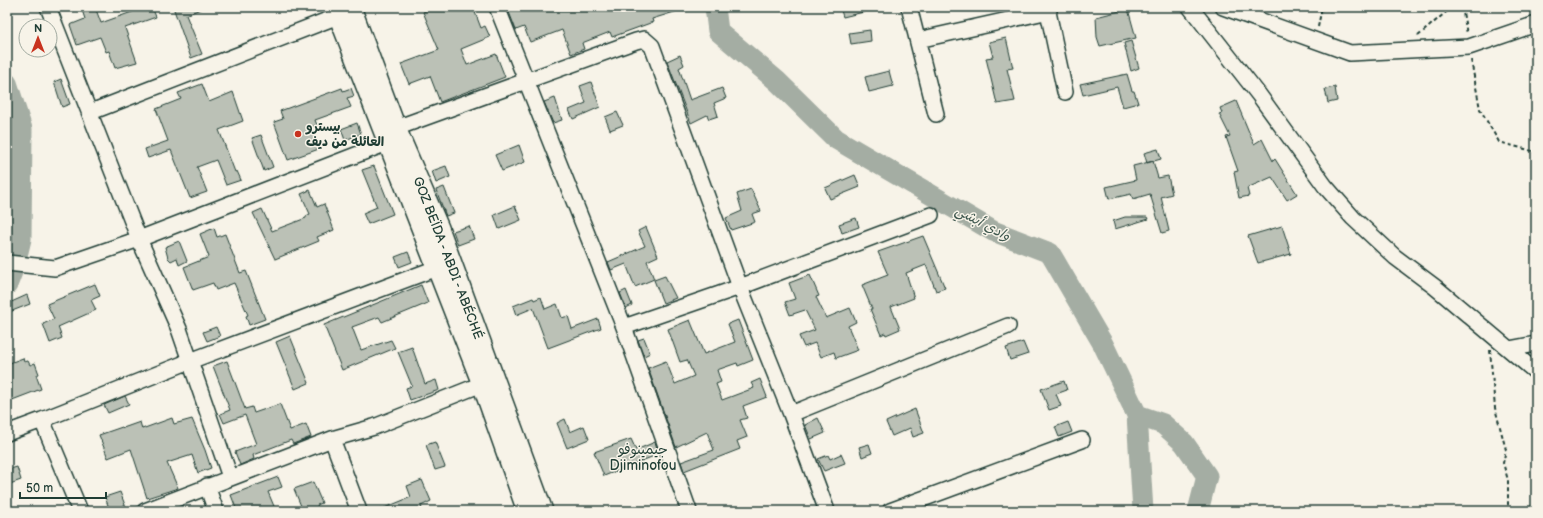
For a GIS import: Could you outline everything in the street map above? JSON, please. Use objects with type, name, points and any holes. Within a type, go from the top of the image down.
[{"type":"main road","points":[[341,10],[444,265],[482,384],[524,478],[527,511]]},
{"type":"main road","name":"GOZ BEÏDA - ABDI - ABÉCHÉ","points":[[444,265],[524,478],[543,511]]},
{"type":"street","points":[[48,7],[139,239],[171,310],[230,477]]},
{"type":"street","points":[[497,7],[624,327],[689,511]]},
{"type":"street","points":[[909,7],[936,114]]},
{"type":"street","points":[[1190,7],[1259,95],[1325,186],[1353,218],[1395,258],[1435,287],[1536,372]]},
{"type":"street","points":[[1224,7],[1350,53],[1469,47],[1536,24]]},
{"type":"street","points":[[918,40],[1048,9],[1065,92]]},
{"type":"street","points":[[90,112],[341,10]]},
{"type":"street","points":[[7,262],[55,268],[139,239],[527,82],[644,39],[652,46],[740,287],[791,414],[827,511]]},
{"type":"street","points":[[624,327],[740,287],[931,215]]},
{"type":"street","points":[[7,433],[190,361],[444,265]]},
{"type":"street","points":[[791,414],[1008,326]]},
{"type":"street","points":[[1509,349],[1536,344]]},
{"type":"street","points":[[146,511],[230,477],[332,439],[374,427],[482,384]]},
{"type":"street","points":[[42,420],[78,510]]},
{"type":"street","points":[[332,439],[359,511]]},
{"type":"street","points":[[890,511],[1082,440]]},
{"type":"street","points":[[207,486],[216,511]]},
{"type":"path","points":[[1316,41],[1322,7]]},
{"type":"path","points":[[1418,36],[1452,7]]},
{"type":"path","points":[[1462,7],[1480,109],[1498,142],[1536,152]]},
{"type":"path","points":[[1488,331],[1495,408],[1506,450],[1503,463],[1508,480],[1508,511]]},
{"type":"building","points":[[95,7],[101,23],[146,7],[152,7],[156,17],[125,28],[137,62],[115,68],[109,51],[106,52],[100,37],[77,45],[70,25],[85,19],[82,10]]},
{"type":"building","points":[[173,7],[205,7],[186,15],[202,54],[191,58]]},
{"type":"building","points":[[436,7],[473,7],[481,28],[485,26],[490,37],[461,49],[467,65],[496,54],[505,77],[440,102],[430,76],[409,84],[401,64],[439,50],[423,12]]},
{"type":"building","points":[[507,7],[684,7],[684,9],[652,19],[653,22],[612,37],[610,32],[582,43],[584,49],[571,54],[562,30],[530,42],[524,27],[516,30]]},
{"type":"building","points":[[840,7],[868,7],[868,11],[843,17]]},
{"type":"building","points":[[1128,9],[1136,38],[1100,46],[1097,37],[1096,17]]},
{"type":"building","points":[[870,30],[871,41],[851,44],[849,33]]},
{"type":"building","points":[[1006,38],[1013,68],[1007,69],[1015,101],[997,104],[986,58],[993,57],[989,42]]},
{"type":"building","points":[[1131,41],[1139,68],[1131,71],[1124,43]]},
{"type":"building","points":[[680,55],[684,65],[679,68],[690,100],[722,88],[726,98],[714,103],[718,116],[709,119],[707,115],[691,123],[667,61]]},
{"type":"building","points":[[889,71],[893,86],[869,92],[865,77]]},
{"type":"building","points":[[1127,74],[1132,91],[1134,91],[1138,103],[1123,107],[1117,87],[1083,95],[1080,84]]},
{"type":"building","points":[[61,79],[70,104],[62,107],[54,82]]},
{"type":"building","points":[[591,82],[600,107],[573,119],[569,110],[586,103],[580,86]]},
{"type":"building","points":[[202,84],[209,102],[233,92],[243,121],[219,130],[235,172],[237,171],[241,180],[226,185],[216,160],[197,167],[207,192],[190,198],[171,150],[148,158],[145,149],[168,141],[156,109],[181,99],[178,93]]},
{"type":"building","points":[[1335,87],[1337,101],[1328,103],[1325,89]]},
{"type":"building","points":[[342,88],[343,91],[351,88],[354,96],[347,98],[351,107],[315,120],[317,125],[311,127],[319,149],[288,160],[274,122],[283,119],[280,111]]},
{"type":"building","points":[[555,98],[562,120],[553,123],[544,102]]},
{"type":"building","points":[[1236,101],[1254,144],[1262,139],[1273,161],[1275,159],[1297,194],[1287,200],[1272,177],[1247,188],[1249,196],[1239,198],[1234,172],[1238,171],[1226,137],[1230,136],[1219,114],[1222,113],[1220,108]]},
{"type":"building","points":[[617,112],[623,125],[610,130],[605,117]]},
{"type":"building","points":[[357,123],[361,134],[345,140],[341,129]]},
{"type":"building","points":[[261,135],[273,167],[264,171],[252,138]]},
{"type":"building","points":[[519,145],[525,162],[502,171],[495,155]]},
{"type":"building","points":[[1158,149],[1161,159],[1147,163],[1144,153]]},
{"type":"building","points":[[1153,161],[1158,178],[1168,176],[1172,194],[1161,197],[1169,231],[1162,233],[1150,194],[1133,199],[1131,194],[1109,199],[1106,187],[1136,180],[1133,166]]},
{"type":"building","points":[[374,166],[393,214],[368,224],[363,213],[377,207],[362,170]]},
{"type":"building","points":[[446,166],[450,177],[436,183],[432,171]]},
{"type":"building","points":[[855,175],[860,187],[830,199],[825,188]]},
{"type":"building","points":[[444,187],[454,213],[446,216],[436,190]]},
{"type":"building","points":[[751,189],[761,211],[752,214],[755,222],[731,230],[726,218],[742,211],[737,194]]},
{"type":"building","points":[[310,190],[317,207],[324,204],[334,230],[317,237],[319,241],[275,259],[253,213],[262,209],[272,231],[306,218],[306,216],[310,214],[301,194]]},
{"type":"building","points":[[515,206],[521,220],[499,229],[494,215]]},
{"type":"building","points":[[1125,217],[1147,217],[1148,219],[1115,229],[1113,221]]},
{"type":"building","points":[[856,218],[859,227],[842,233],[839,224]]},
{"type":"building","points":[[469,226],[474,239],[458,245],[453,231]]},
{"type":"building","points":[[1282,226],[1291,254],[1258,263],[1248,236]]},
{"type":"building","points":[[646,227],[658,256],[647,261],[654,279],[635,287],[626,264],[611,270],[608,262],[645,246],[638,231]]},
{"type":"building","points":[[214,228],[217,237],[225,234],[240,273],[246,271],[265,319],[249,325],[246,316],[248,315],[234,283],[216,290],[213,283],[193,290],[184,267],[209,257],[200,234]]},
{"type":"building","points":[[923,236],[945,288],[936,291],[926,265],[906,273],[914,298],[891,307],[900,329],[886,335],[885,333],[881,335],[862,285],[888,275],[878,252]]},
{"type":"building","points":[[179,241],[187,261],[179,265],[177,258],[171,261],[168,258],[165,247]]},
{"type":"building","points":[[408,252],[412,262],[399,267],[395,257]]},
{"type":"building","points":[[810,275],[819,296],[816,297],[826,318],[850,308],[856,322],[848,326],[858,350],[836,358],[834,352],[821,357],[815,343],[804,347],[799,336],[815,330],[805,310],[790,315],[785,302],[795,299],[789,283]]},
{"type":"building","points":[[665,276],[676,298],[663,303],[654,280]]},
{"type":"building","points":[[95,284],[100,296],[91,300],[96,310],[58,327],[62,338],[50,343],[43,324],[54,319],[47,304]]},
{"type":"building","points":[[421,285],[428,303],[382,322],[379,317],[352,327],[361,350],[391,340],[395,348],[342,370],[324,325]]},
{"type":"building","points":[[626,290],[632,305],[626,308],[620,293]]},
{"type":"building","points":[[27,295],[30,304],[7,313],[7,304]]},
{"type":"building","points":[[541,297],[545,309],[557,304],[562,318],[568,316],[572,329],[598,319],[601,328],[548,348],[533,308],[516,315],[513,306],[533,298],[534,300]]},
{"type":"building","points":[[690,320],[704,354],[735,342],[728,324],[738,320],[753,360],[738,366],[737,363],[717,370],[721,382],[716,384],[722,400],[754,388],[751,383],[760,379],[767,397],[743,406],[747,418],[740,420],[747,437],[737,441],[740,449],[684,471],[681,462],[714,450],[707,432],[676,447],[648,368],[666,361],[675,384],[694,376],[687,360],[680,362],[668,329]]},
{"type":"building","points":[[216,327],[220,336],[207,341],[203,332]]},
{"type":"building","points":[[290,336],[309,383],[295,389],[276,342]]},
{"type":"building","points":[[644,338],[650,353],[644,356],[638,340]]},
{"type":"building","points":[[1023,342],[1028,354],[1010,360],[1006,348]]},
{"type":"building","points":[[412,347],[425,384],[436,380],[439,390],[410,400],[406,388],[412,386],[398,352]]},
{"type":"building","points":[[23,358],[24,362],[28,361],[30,365],[35,363],[39,374],[36,375],[41,389],[7,402],[7,364]]},
{"type":"building","points":[[227,361],[245,409],[252,407],[254,413],[280,404],[290,430],[306,424],[311,437],[293,444],[291,440],[253,455],[254,459],[240,465],[235,452],[256,444],[245,415],[224,423],[220,414],[230,410],[213,366]]},
{"type":"building","points":[[1064,381],[1067,390],[1056,394],[1061,406],[1049,410],[1041,389]]},
{"type":"building","points":[[125,396],[129,404],[108,413],[104,405]]},
{"type":"building","points":[[915,409],[924,433],[913,437],[910,428],[892,436],[886,422]]},
{"type":"building","points":[[172,418],[174,424],[192,419],[211,468],[198,473],[192,455],[167,463],[178,488],[147,498],[131,449],[108,458],[99,435],[140,422],[142,429]]},
{"type":"building","points":[[818,418],[825,433],[811,439],[805,425]]},
{"type":"building","points":[[565,419],[570,432],[584,426],[589,439],[567,448],[557,423]]},
{"type":"building","points":[[1068,422],[1072,432],[1059,437],[1055,427]]},
{"type":"building","points":[[631,439],[636,450],[655,442],[659,454],[604,476],[594,452]]},
{"type":"building","points":[[435,442],[445,467],[435,470],[426,445]]},
{"type":"building","points":[[869,444],[872,453],[862,457],[859,447]]},
{"type":"building","points":[[841,454],[845,463],[824,471],[818,459],[828,455],[830,459]]},
{"type":"building","points":[[17,467],[21,480],[7,485],[7,470]]},
{"type":"building","points":[[278,477],[282,487],[268,492],[276,511],[237,511],[231,495]]},
{"type":"building","points":[[422,480],[431,501],[421,506],[423,511],[377,511],[411,497],[407,486]]},
{"type":"building","points":[[313,482],[322,503],[317,505],[320,511],[303,511],[294,489]]},
{"type":"building","points":[[120,492],[125,505],[110,511],[105,497]]},
{"type":"waterway","name":"وادي أبشي","points":[[715,7],[718,31],[777,81],[836,139],[993,231],[1050,253],[1103,344],[1137,415],[1143,511]]},
{"type":"waterway","points":[[7,83],[22,129],[21,239],[15,264],[7,285]]},
{"type":"waterway","points":[[1137,415],[1163,424],[1184,443],[1207,476],[1198,511]]},
{"type":"place","name":"بيسترو العائلة من ديف","points":[[298,134]]},
{"type":"district","name":"جيمينوفو Djiminofou","points":[[643,458]]}]
